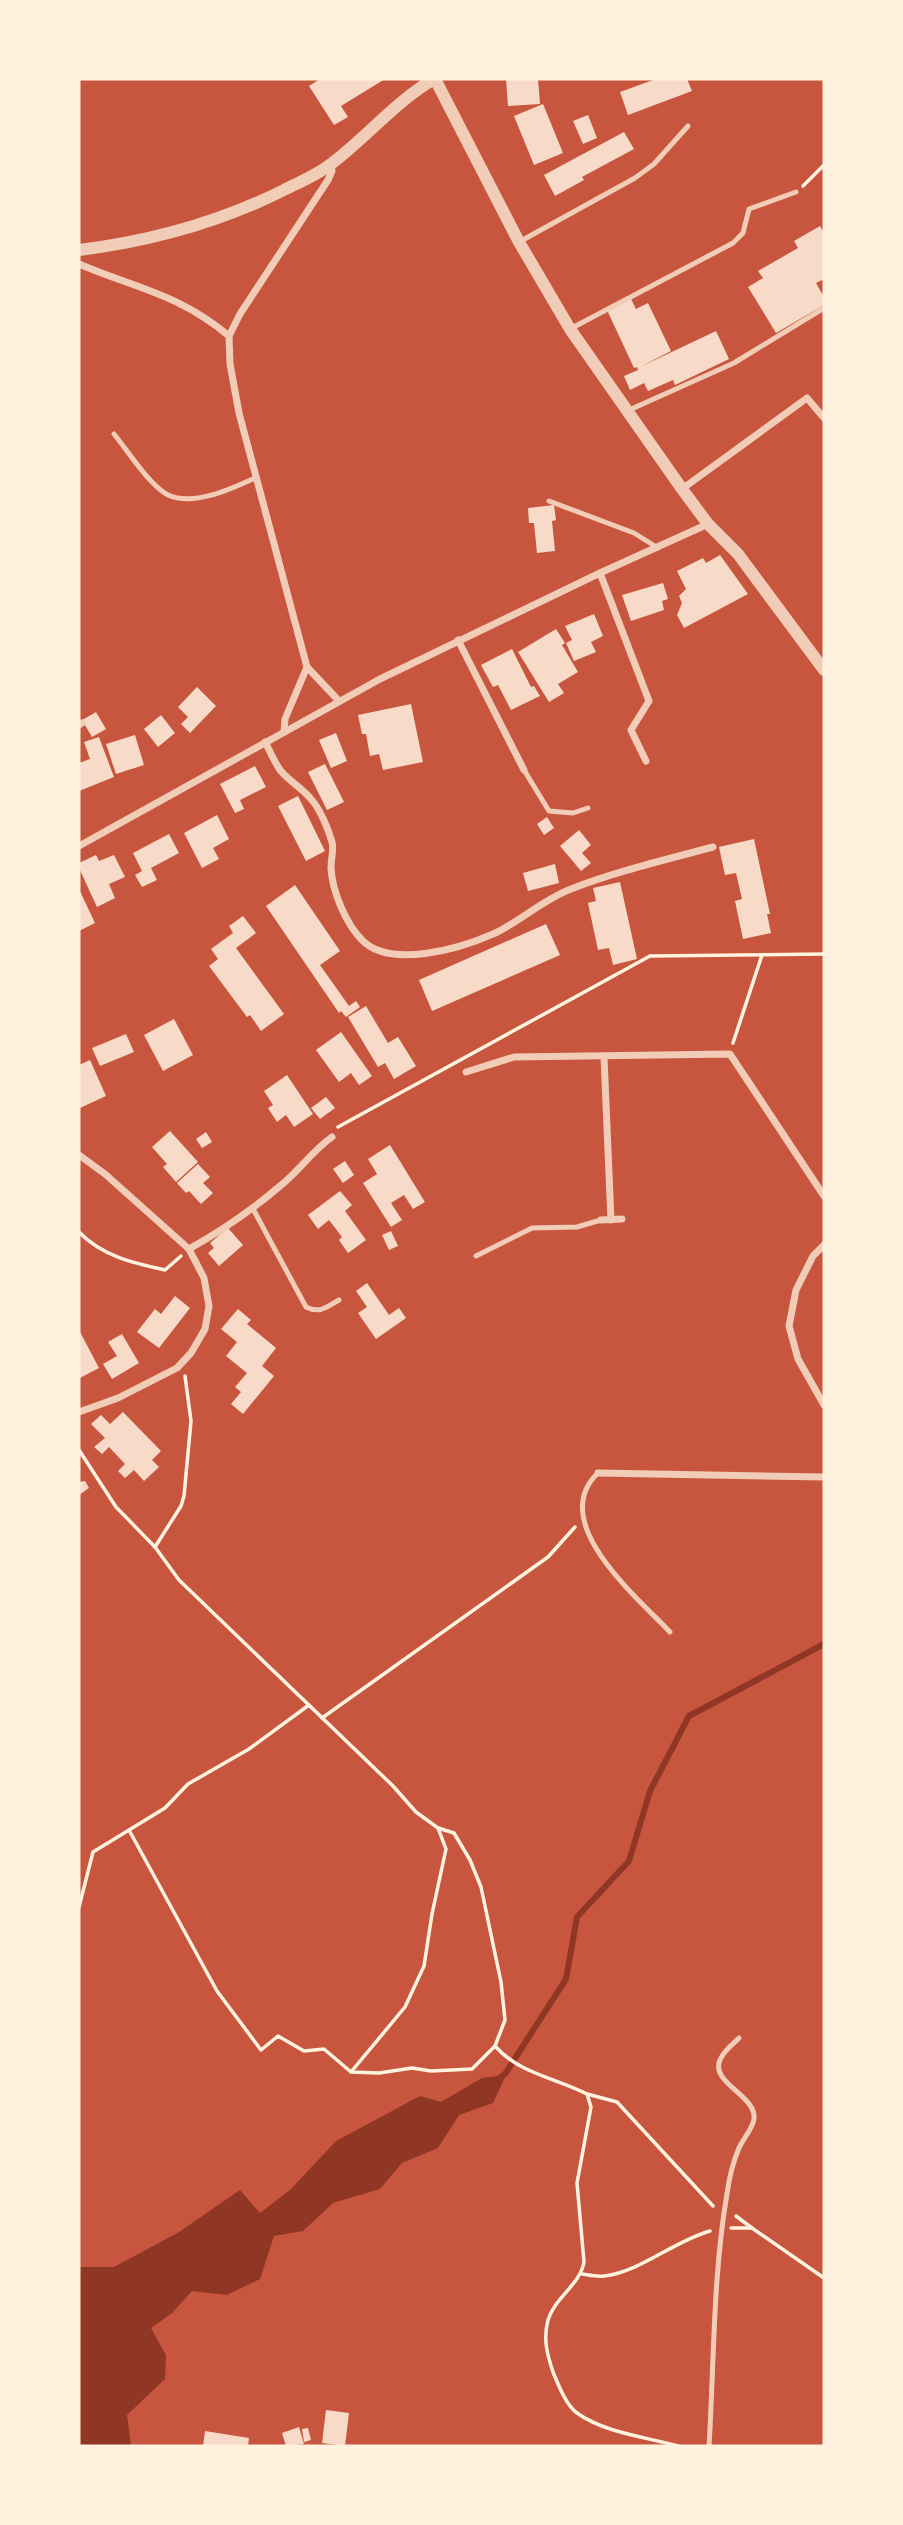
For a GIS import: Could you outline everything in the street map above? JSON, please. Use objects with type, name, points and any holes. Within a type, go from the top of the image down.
[{"type":"street","points":[[79,250],[131,243],[204,224],[251,206],[331,164],[426,83],[435,79],[519,243],[570,329],[708,524],[738,554],[824,670]]},
{"type":"street","points":[[331,164],[328,180],[240,314],[229,336],[234,387],[307,667],[339,701]]},
{"type":"street","points":[[79,264],[172,299],[202,315],[229,336]]},
{"type":"street","points":[[682,489],[807,398],[824,418]]},
{"type":"street","points":[[79,846],[265,741],[458,640],[708,524]]},
{"type":"street","points":[[600,573],[649,701],[631,730],[646,761]]},
{"type":"street","points":[[458,640],[524,770]]},
{"type":"street","points":[[284,732],[285,719],[307,667]]},
{"type":"street","points":[[265,741],[280,769],[317,808],[334,852],[331,868],[339,902],[354,931],[363,942],[387,955],[427,953],[464,944],[495,933],[541,903],[567,890],[626,870],[713,847]]},
{"type":"street","points":[[466,1072],[514,1058],[730,1054],[824,1196]]},
{"type":"street","points":[[604,1057],[611,1220]]},
{"type":"street","points":[[189,1249],[280,1186],[332,1136]]},
{"type":"street","points":[[79,1155],[105,1174],[189,1249],[204,1278],[208,1293],[208,1316],[198,1342],[177,1368],[118,1398],[79,1412]]},
{"type":"street","points":[[600,1220],[622,1219]]},
{"type":"street","points":[[824,1245],[813,1256],[796,1290],[789,1326],[798,1359],[824,1405]]},
{"type":"street","points":[[598,1473],[824,1477]]},
{"type":"lane","points":[[519,243],[635,178],[654,164],[688,126]]},
{"type":"lane","points":[[570,329],[733,243],[743,233],[749,209],[796,192]]},
{"type":"lane","points":[[626,411],[734,363],[824,308]]},
{"type":"lane","points":[[114,434],[151,480],[169,495],[215,496],[257,477]]},
{"type":"lane","points":[[549,501],[634,533],[658,548]]},
{"type":"lane","points":[[524,770],[549,811],[573,813],[588,808]]},
{"type":"lane","points":[[252,1207],[306,1307],[321,1311],[339,1300]]},
{"type":"lane","points":[[476,1256],[532,1228],[577,1227],[600,1220]]},
{"type":"lane","points":[[598,1473],[590,1480],[580,1503],[603,1562],[670,1632]]},
{"type":"lane","points":[[709,2446],[725,2211],[736,2159],[754,2121],[747,2101],[720,2074],[718,2067],[722,2056],[739,2038]]},
{"type":"path","points":[[796,192],[824,165]]},
{"type":"path","points":[[332,1136],[334,1129],[650,956],[824,954]]},
{"type":"path","points":[[730,1054],[762,956]]},
{"type":"path","points":[[79,1232],[113,1256],[164,1270],[189,1249]]},
{"type":"path","points":[[155,1547],[181,1506],[189,1461],[191,1421],[185,1376],[177,1368]]},
{"type":"path","points":[[79,1450],[116,1507],[155,1547],[179,1580],[416,1812],[438,1828],[454,1833],[470,1860],[481,1887],[500,1982],[505,2020],[495,2046],[472,2069],[431,2071],[412,2068],[379,2073],[351,2071],[324,2049],[304,2052],[278,2036],[261,2050],[216,1992],[129,1830]]},
{"type":"path","points":[[322,1718],[548,1557],[584,1518]]},
{"type":"path","points":[[79,1907],[93,1852],[164,1808],[188,1784],[249,1749],[309,1705]]},
{"type":"path","points":[[351,2071],[405,2007],[424,1966],[446,1849],[438,1828]]},
{"type":"path","points":[[495,2046],[505,2057],[521,2067],[587,2094],[617,2102],[713,2206],[733,2214],[752,2228]]},
{"type":"path","points":[[587,2094],[591,2108],[578,2183],[584,2262],[582,2274],[548,2318],[545,2348],[558,2385],[575,2412],[602,2426],[678,2446]]},
{"type":"shaded area","points":[[506,2075],[493,2103],[459,2115],[438,2148],[402,2163],[380,2189],[333,2203],[303,2231],[274,2236],[260,2279],[227,2295],[192,2291],[172,2313],[151,2328],[166,2355],[165,2379],[127,2415],[131,2446],[79,2446],[79,2267],[114,2267],[179,2232],[240,2190],[260,2213],[290,2190],[336,2141],[420,2096],[441,2102],[482,2078]]},
{"type":"building","points":[[320,79],[385,79],[341,106],[348,117],[334,125],[309,86]]},
{"type":"building","points":[[506,79],[538,79],[540,104],[508,106]]},
{"type":"building","points":[[656,79],[687,79],[692,91],[628,115],[620,92]]},
{"type":"building","points":[[543,104],[563,153],[534,165],[514,116]]},
{"type":"building","points":[[588,115],[597,138],[583,144],[573,121]]},
{"type":"building","points":[[624,132],[634,149],[582,177],[584,180],[555,196],[544,175]]},
{"type":"building","points":[[820,226],[824,233],[824,279],[816,283],[824,297],[824,305],[776,333],[748,287],[763,278],[758,271],[798,248],[794,241]]},
{"type":"building","points":[[631,299],[636,309],[648,303],[671,351],[640,367],[716,331],[729,359],[675,385],[673,380],[648,391],[644,383],[630,390],[624,376],[638,370],[637,367],[634,368],[607,310]]},
{"type":"building","points":[[554,505],[556,520],[552,521],[555,551],[537,553],[534,523],[529,523],[528,508]]},
{"type":"building","points":[[720,555],[748,594],[684,628],[677,615],[682,603],[679,596],[686,589],[677,571],[703,558],[706,563]]},
{"type":"building","points":[[663,583],[668,599],[662,601],[664,610],[631,621],[622,595]]},
{"type":"building","points":[[594,614],[603,636],[591,642],[596,652],[574,661],[566,643],[572,640],[565,626]]},
{"type":"building","points":[[556,629],[578,672],[558,684],[564,693],[549,702],[518,652]]},
{"type":"building","points":[[512,649],[531,687],[534,686],[540,696],[511,710],[498,685],[493,687],[481,665]]},
{"type":"building","points":[[197,687],[216,706],[190,733],[181,724],[188,717],[178,707]]},
{"type":"building","points":[[411,704],[423,762],[383,770],[379,754],[370,756],[366,734],[362,734],[358,715]]},
{"type":"building","points":[[96,712],[106,729],[92,737],[82,720]]},
{"type":"building","points":[[161,715],[175,733],[158,747],[144,729]]},
{"type":"building","points":[[336,733],[347,761],[331,768],[319,740]]},
{"type":"building","points":[[135,735],[144,765],[116,774],[106,744]]},
{"type":"building","points":[[99,737],[114,777],[79,791],[79,763],[90,759],[84,742]]},
{"type":"building","points":[[325,764],[344,802],[327,810],[308,772]]},
{"type":"building","points":[[255,766],[266,787],[240,800],[244,809],[235,813],[220,784]]},
{"type":"building","points":[[298,796],[325,851],[306,861],[278,806]]},
{"type":"building","points":[[217,815],[229,839],[213,848],[219,859],[202,868],[184,833]]},
{"type":"building","points":[[547,817],[554,828],[544,835],[537,824]]},
{"type":"building","points":[[579,830],[591,845],[582,853],[591,863],[581,871],[560,846]]},
{"type":"building","points":[[169,834],[179,853],[151,868],[157,880],[142,887],[135,875],[142,871],[133,853]]},
{"type":"building","points":[[754,839],[770,914],[767,914],[771,933],[743,939],[735,901],[742,899],[736,873],[725,875],[719,847]]},
{"type":"building","points":[[96,855],[99,861],[114,855],[125,877],[109,884],[115,898],[97,907],[79,868],[79,863]]},
{"type":"building","points":[[555,864],[559,883],[528,891],[523,873]]},
{"type":"building","points":[[620,882],[637,959],[613,965],[609,948],[598,950],[588,903],[596,901],[593,888]]},
{"type":"building","points":[[295,885],[340,951],[320,965],[349,1006],[356,1001],[360,1007],[346,1017],[341,1011],[339,1013],[266,906]]},
{"type":"building","points":[[79,889],[95,923],[79,931]]},
{"type":"building","points":[[243,916],[256,933],[236,948],[284,1014],[261,1031],[250,1015],[247,1017],[209,966],[218,959],[211,949],[233,933],[229,926]]},
{"type":"building","points":[[546,924],[560,955],[432,1011],[419,980]]},
{"type":"building","points":[[366,1006],[388,1043],[398,1037],[416,1066],[394,1079],[385,1063],[378,1067],[348,1017]]},
{"type":"building","points":[[174,1019],[193,1055],[163,1071],[144,1035]]},
{"type":"building","points":[[341,1032],[372,1076],[359,1085],[351,1073],[339,1082],[316,1050]]},
{"type":"building","points":[[126,1034],[134,1052],[100,1066],[92,1048]]},
{"type":"building","points":[[90,1060],[106,1096],[80,1108],[79,1065]]},
{"type":"building","points":[[287,1075],[313,1114],[294,1127],[286,1115],[277,1122],[268,1108],[273,1105],[264,1091]]},
{"type":"building","points":[[326,1097],[335,1108],[320,1119],[311,1108]]},
{"type":"building","points":[[170,1131],[198,1162],[176,1182],[163,1167],[167,1164],[152,1147]]},
{"type":"building","points":[[206,1132],[212,1142],[202,1148],[196,1139]]},
{"type":"building","points":[[390,1145],[425,1202],[413,1209],[404,1195],[391,1203],[402,1220],[391,1227],[363,1183],[377,1174],[368,1159]]},
{"type":"building","points":[[345,1161],[354,1175],[343,1183],[333,1169]]},
{"type":"building","points":[[198,1164],[210,1177],[203,1183],[213,1193],[201,1204],[177,1183]]},
{"type":"building","points":[[340,1191],[352,1205],[345,1211],[366,1240],[348,1253],[339,1240],[342,1237],[329,1220],[318,1229],[308,1215]]},
{"type":"building","points":[[228,1228],[243,1245],[219,1266],[208,1253],[214,1248],[210,1243]]},
{"type":"building","points":[[391,1231],[398,1246],[389,1250],[382,1235]]},
{"type":"building","points":[[367,1283],[389,1315],[399,1308],[406,1318],[376,1339],[358,1313],[367,1307],[356,1291]]},
{"type":"building","points":[[175,1296],[190,1308],[159,1348],[137,1332],[155,1309],[161,1314]]},
{"type":"building","points":[[238,1309],[251,1320],[247,1324],[276,1348],[262,1366],[274,1376],[243,1414],[231,1404],[241,1392],[235,1387],[247,1373],[226,1356],[237,1342],[221,1329]]},
{"type":"building","points":[[79,1330],[99,1368],[80,1378],[79,1376]]},
{"type":"building","points":[[122,1334],[139,1363],[112,1379],[103,1364],[117,1356],[108,1342]]},
{"type":"building","points":[[123,1412],[161,1451],[152,1460],[159,1467],[144,1481],[134,1470],[125,1478],[118,1471],[125,1464],[109,1447],[102,1454],[94,1447],[105,1438],[91,1424],[101,1415],[110,1424]]},
{"type":"building","points":[[85,1481],[89,1488],[79,1495],[79,1482]]},
{"type":"building","points":[[326,2410],[349,2413],[345,2446],[322,2443]]},
{"type":"building","points":[[299,2427],[304,2444],[286,2446],[282,2433]]},
{"type":"building","points":[[308,2428],[311,2440],[304,2442],[302,2429]]},
{"type":"building","points":[[205,2431],[249,2438],[248,2446],[203,2446]]},
{"type":"waterway","points":[[498,2079],[505,2074],[566,1979],[577,1917],[629,1861],[650,1791],[689,1716],[824,1644]]}]
